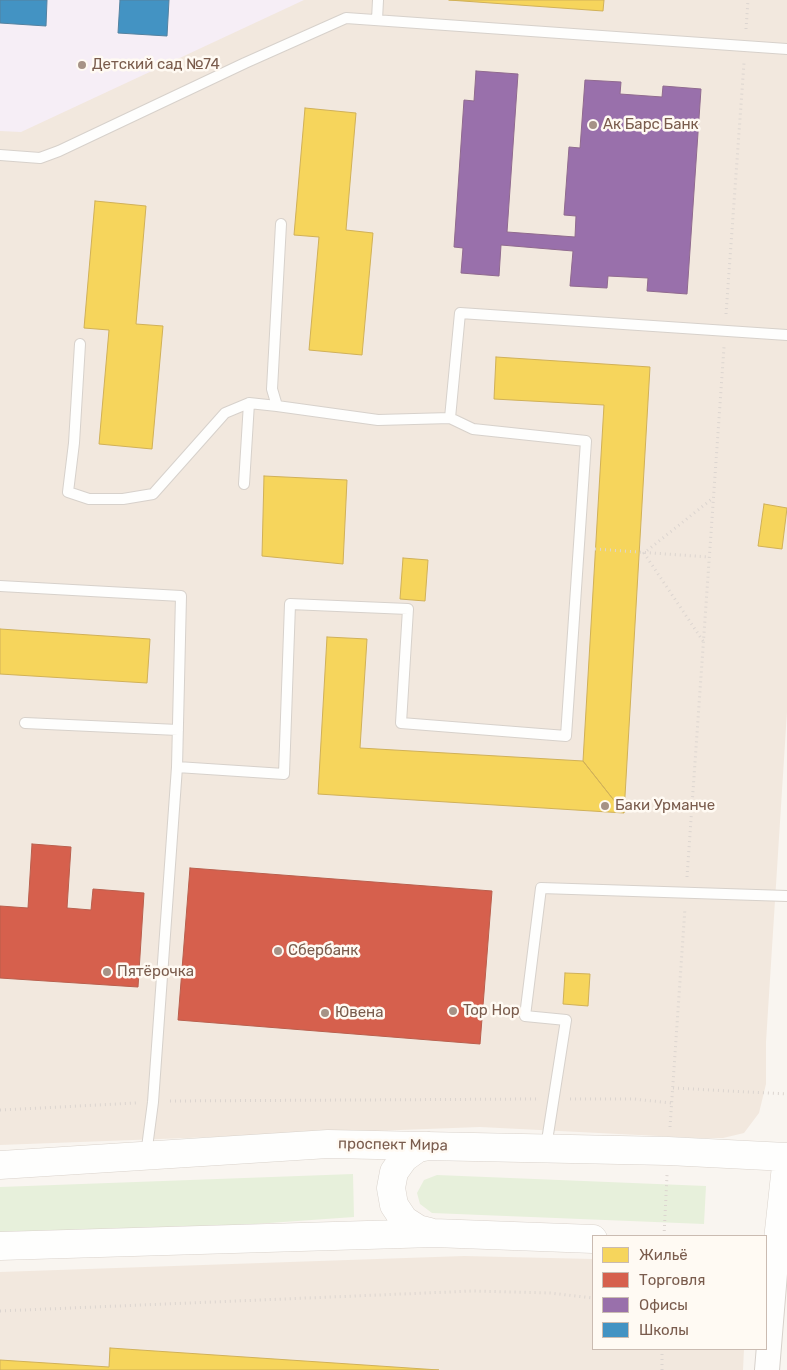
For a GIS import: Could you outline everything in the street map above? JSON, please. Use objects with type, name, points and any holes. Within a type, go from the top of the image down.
[{"type":"main road","name":"проспект Мира","points":[[0,1165],[328,1144],[668,1151],[787,1157]]},
{"type":"main road","points":[[434,1233],[418,1229],[404,1220],[394,1205],[391,1188],[394,1172],[404,1158],[418,1148],[435,1145]]},
{"type":"main road","points":[[777,1249],[787,1157]]},
{"type":"main road","points":[[0,1246],[434,1233],[592,1239]]},
{"type":"street","points":[[787,1151],[787,1157]]},
{"type":"street","points":[[767,1370],[777,1249]]},
{"type":"lane","points":[[377,20],[378,0]]},
{"type":"lane","points":[[0,155],[40,158],[346,18],[787,49]]},
{"type":"lane","points":[[277,406],[272,389],[281,224]]},
{"type":"lane","points":[[450,418],[460,313],[787,335]]},
{"type":"lane","points":[[80,344],[74,443],[68,492],[89,500],[124,499],[154,494],[225,413],[249,403],[378,420],[450,418],[473,429],[586,441],[566,736],[400,723],[408,609],[290,604],[284,774],[177,767]]},
{"type":"lane","points":[[244,484],[249,403]]},
{"type":"lane","points":[[0,586],[181,596],[177,767],[153,1102],[146,1156]]},
{"type":"lane","points":[[25,724],[178,730]]},
{"type":"lane","points":[[546,1148],[566,1020],[525,1016],[541,888],[787,896]]},
{"type":"path","points":[[664,1235],[668,1151],[748,0]]},
{"type":"path","points":[[644,552],[713,498]]},
{"type":"path","points":[[578,548],[709,557]]},
{"type":"path","points":[[644,552],[703,641]]},
{"type":"path","points":[[673,1088],[787,1094]]},
{"type":"path","points":[[0,1110],[153,1102],[264,1099],[634,1099],[672,1103]]},
{"type":"path","points":[[0,1312],[473,1291],[550,1293],[592,1298]]},
{"type":"path","points":[[662,1350],[662,1370]]},
{"type":"shaded area","points":[[0,0],[787,0],[787,712],[766,1042],[766,1084],[759,1113],[744,1133],[723,1138],[698,1138],[480,1127],[0,1145]]},
{"type":"shaded area","name":"Детский сад №74","points":[[0,0],[304,0],[21,132],[0,131]]},
{"type":"shaded area","points":[[464,1256],[592,1259],[592,1350],[744,1350],[743,1370],[0,1370],[0,1272]]},
{"type":"green space","points":[[353,1174],[354,1217],[0,1242],[0,1187]]},
{"type":"green space","points":[[437,1175],[706,1186],[704,1224],[432,1213],[420,1204],[417,1193],[424,1180]]},
{"type":"building: Жильё","points":[[449,0],[604,0],[603,11]]},
{"type":"building: Жильё","points":[[305,108],[356,113],[346,230],[373,233],[362,355],[309,350],[319,237],[294,235]]},
{"type":"building: Жильё","points":[[95,201],[146,206],[136,324],[163,326],[152,449],[99,444],[109,330],[84,328]]},
{"type":"building: Жильё","points":[[496,357],[650,367],[624,813],[583,761],[604,405],[494,399]]},
{"type":"building: Жильё","points":[[264,476],[347,480],[343,564],[262,556]]},
{"type":"building: Жильё","points":[[764,504],[787,508],[782,549],[758,546]]},
{"type":"building: Жильё","points":[[403,558],[428,560],[425,601],[400,599]]},
{"type":"building: Жильё","points":[[0,629],[150,639],[147,683],[0,674]]},
{"type":"building: Жильё","points":[[327,637],[367,639],[360,748],[583,761],[624,813],[318,794]]},
{"type":"building: Жильё","points":[[565,973],[590,974],[588,1006],[563,1004]]},
{"type":"building: Жильё","points":[[110,1348],[439,1370],[0,1370],[0,1360],[109,1367]]},
{"type":"building: Торговля","points":[[32,844],[71,847],[67,908],[91,910],[93,889],[144,893],[138,987],[0,978],[0,906],[28,908]]},
{"type":"building: Торговля","points":[[190,868],[492,891],[480,1044],[178,1020]]},
{"type":"building: Офисы","points":[[476,71],[518,74],[507,232],[575,237],[576,216],[564,215],[569,147],[580,148],[585,80],[621,82],[620,94],[662,97],[663,86],[701,89],[687,294],[647,291],[648,278],[608,276],[607,288],[570,286],[573,251],[501,245],[499,276],[461,273],[463,248],[454,247],[464,100],[474,101]]},
{"type":"building: Школы","points":[[0,0],[47,0],[46,26],[0,23]]},
{"type":"building: Школы","points":[[120,0],[169,0],[167,36],[118,33]]},
{"type":"place","name":"Детский сад №74","points":[[82,65]]},
{"type":"place","name":"Ак Барс Банк","points":[[593,125]]},
{"type":"place","name":"Баки Урманче","points":[[605,806]]},
{"type":"place","name":"Сбербанк","points":[[278,951]]},
{"type":"place","name":"Пятёрочка","points":[[107,972]]},
{"type":"place","name":"Top Hop","points":[[453,1011]]},
{"type":"place","name":"Ювена","points":[[325,1013]]}]
